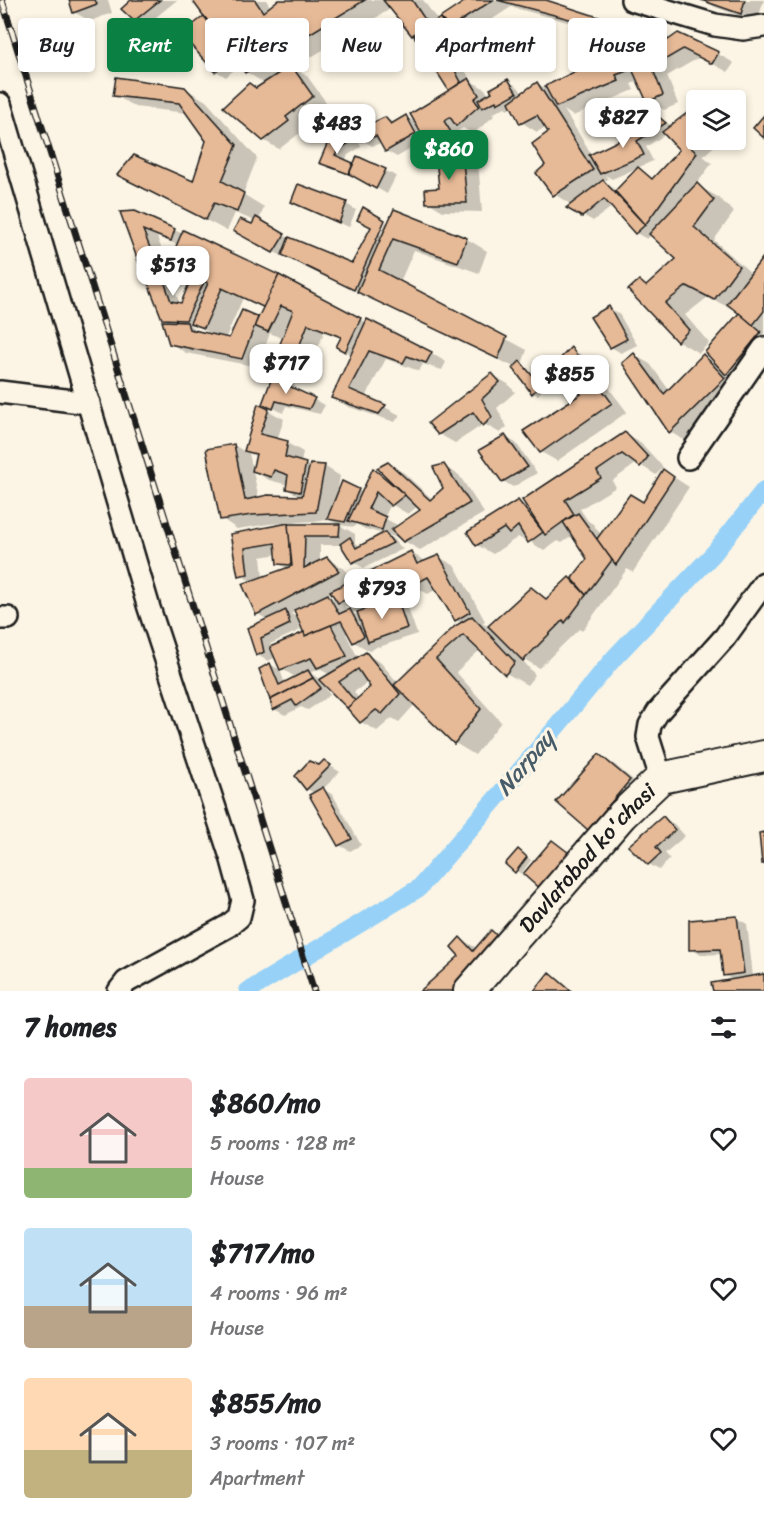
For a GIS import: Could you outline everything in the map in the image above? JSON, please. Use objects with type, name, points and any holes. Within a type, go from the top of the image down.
[{"type":"street","points":[[632,0],[715,25],[743,29],[764,26]]},
{"type":"street","points":[[0,104],[149,608],[243,900],[239,917],[228,926],[126,981],[119,991]]},
{"type":"street","points":[[688,458],[764,348]]},
{"type":"street","points":[[0,392],[89,403]]},
{"type":"street","points":[[662,778],[648,737],[650,725],[658,712],[725,637],[764,583]]},
{"type":"street","name":"Davlatobod ko'chasi","points":[[469,991],[622,815],[662,778],[764,756]]},
{"type":"building","points":[[69,0],[95,0],[97,4],[73,13]]},
{"type":"building","points":[[131,0],[160,0],[138,18],[131,18],[121,9]]},
{"type":"building","points":[[192,0],[255,0],[263,12],[278,0],[365,0],[335,18],[321,18],[321,27],[309,34],[309,18],[205,18]]},
{"type":"building","points":[[383,0],[412,0],[424,18],[415,18],[415,33],[412,36],[403,25],[403,18],[398,18]]},
{"type":"building","points":[[467,0],[493,0],[465,18],[440,18]]},
{"type":"building","points":[[497,0],[546,0],[602,18],[568,19]]},
{"type":"building","points":[[701,0],[745,0],[741,14]]},
{"type":"building","points":[[204,16],[205,18],[205,61],[193,47],[193,25]]},
{"type":"building","points":[[678,33],[719,52],[712,64],[683,49],[667,58],[667,38],[668,40]]},
{"type":"building","points":[[280,72],[296,72],[313,96],[286,117],[289,121],[263,141],[223,107],[249,83],[256,88]]},
{"type":"building","points":[[437,72],[456,72],[461,82],[449,91]]},
{"type":"building","points":[[574,72],[624,72],[616,75],[619,81],[556,107],[545,86]]},
{"type":"building","points":[[633,72],[654,72],[663,95],[647,102]]},
{"type":"building","points":[[116,77],[185,87],[237,145],[222,181],[244,193],[237,212],[214,203],[206,220],[117,175],[134,155],[193,181],[206,141],[179,103],[113,96]]},
{"type":"building","points":[[469,78],[479,95],[474,99],[479,106],[456,126],[450,117],[444,121],[462,150],[435,157],[410,114]]},
{"type":"building","points":[[508,79],[517,93],[497,104],[496,101],[482,108],[478,100],[492,92],[490,89]]},
{"type":"building","points":[[537,82],[593,170],[553,196],[536,173],[545,165],[532,144],[548,132],[537,115],[520,124],[509,102]]},
{"type":"building","points":[[686,114],[686,150],[694,150],[697,153],[645,225],[615,191],[638,167],[652,179],[679,150],[662,132]]},
{"type":"building","points":[[406,115],[416,134],[385,152],[376,136],[361,141],[357,130],[385,117],[391,124]]},
{"type":"building","points":[[764,115],[764,138],[753,128]]},
{"type":"building","points":[[659,117],[666,123],[637,141],[644,155],[600,174],[589,155],[632,134]]},
{"type":"building","points":[[347,133],[352,141],[338,150],[335,155],[353,163],[349,174],[319,163],[328,142]]},
{"type":"building","points":[[462,150],[467,203],[426,203],[425,189],[439,188],[436,157]]},
{"type":"building","points":[[357,156],[386,169],[376,189],[349,174]]},
{"type":"building","points":[[603,180],[645,225],[635,234],[604,199],[582,217],[566,208]]},
{"type":"building","points":[[697,183],[714,200],[694,227],[739,266],[714,300],[687,286],[665,303],[689,330],[677,342],[628,290],[639,280],[646,286],[676,259],[649,234]]},
{"type":"building","points":[[298,184],[347,202],[339,223],[291,202]]},
{"type":"building","points":[[363,207],[385,220],[354,290],[282,255],[289,237],[352,263],[371,227],[357,220]]},
{"type":"building","points":[[394,209],[467,238],[458,262],[393,239],[379,270],[507,337],[498,359],[357,292]]},
{"type":"building","points":[[135,211],[175,229],[171,241],[143,230],[157,266],[141,269],[120,212]]},
{"type":"building","points":[[256,217],[285,234],[273,253],[233,231],[240,219],[252,224]]},
{"type":"building","points":[[183,230],[279,275],[265,308],[222,288],[204,328],[190,323],[208,283],[169,263]]},
{"type":"building","points":[[764,256],[764,311],[753,325],[727,304]]},
{"type":"building","points":[[160,269],[171,301],[181,303],[192,276],[204,282],[186,320],[162,319],[144,273]]},
{"type":"building","points":[[279,275],[361,318],[345,352],[336,347],[341,337],[308,324],[295,357],[278,349],[293,311],[281,306],[268,332],[254,326]]},
{"type":"building","points":[[609,306],[627,339],[610,348],[590,317]]},
{"type":"building","points":[[242,310],[258,317],[242,359],[169,344],[162,321],[187,322],[189,329],[229,338]]},
{"type":"building","points":[[739,313],[761,332],[726,375],[705,352]]},
{"type":"building","points":[[367,319],[432,352],[426,363],[407,356],[403,363],[369,351],[349,389],[386,405],[379,414],[331,398]]},
{"type":"building","points":[[571,347],[612,403],[540,453],[523,431],[581,394],[558,361]]},
{"type":"building","points":[[634,353],[664,394],[703,354],[725,378],[669,433],[622,363]]},
{"type":"building","points":[[520,361],[540,385],[532,394],[513,368]]},
{"type":"building","points":[[492,373],[500,382],[482,399],[492,417],[483,426],[473,412],[438,435],[428,423]]},
{"type":"building","points":[[273,375],[285,378],[282,383],[315,398],[309,409],[276,401],[273,409],[262,404]]},
{"type":"building","points":[[258,404],[269,409],[260,434],[288,441],[285,457],[306,463],[300,492],[286,489],[288,475],[274,470],[271,477],[252,471],[256,454],[244,451]]},
{"type":"building","points":[[625,432],[648,457],[640,467],[622,454],[597,471],[601,478],[565,500],[574,514],[545,535],[522,500]]},
{"type":"building","points":[[505,435],[528,467],[502,482],[479,450]]},
{"type":"building","points":[[234,444],[245,500],[268,495],[302,496],[310,464],[325,465],[316,512],[252,515],[220,520],[206,449]]},
{"type":"building","points":[[388,462],[430,500],[443,488],[433,467],[444,464],[470,503],[403,542],[391,530],[420,510],[377,468]]},
{"type":"building","points":[[373,468],[405,495],[391,506],[376,492],[368,509],[386,517],[382,530],[348,521]]},
{"type":"building","points":[[663,469],[674,477],[616,565],[596,540],[630,494],[643,502]]},
{"type":"building","points":[[342,481],[359,489],[345,522],[327,519]]},
{"type":"building","points":[[518,500],[543,532],[528,543],[518,526],[509,534],[504,528],[476,546],[467,532]]},
{"type":"building","points":[[578,513],[612,560],[586,595],[572,578],[587,559],[563,522]]},
{"type":"building","points":[[289,523],[291,565],[277,564],[275,543],[245,548],[248,574],[238,576],[230,534]]},
{"type":"building","points":[[288,524],[340,524],[339,536],[305,536],[304,568],[327,557],[339,571],[256,615],[242,584],[292,566]]},
{"type":"building","points":[[385,532],[393,543],[352,563],[340,544],[350,537],[356,548]]},
{"type":"building","points":[[411,551],[417,564],[439,555],[470,612],[455,621],[428,577],[411,586],[404,573],[338,603],[330,591]]},
{"type":"building","points":[[569,577],[586,595],[565,623],[563,620],[523,661],[488,626],[531,587],[546,599]]},
{"type":"building","points":[[328,594],[339,614],[350,609],[364,636],[353,643],[341,621],[305,636],[294,610]]},
{"type":"building","points":[[397,598],[407,628],[368,642],[357,612]]},
{"type":"building","points":[[286,610],[290,624],[261,638],[264,652],[256,656],[247,628]]},
{"type":"building","points":[[472,616],[515,662],[505,675],[463,635],[436,659],[481,709],[454,744],[394,685],[455,626]]},
{"type":"building","points":[[331,625],[347,656],[317,668],[311,658],[280,670],[270,647],[304,632],[305,636]]},
{"type":"building","points":[[366,652],[400,694],[382,714],[376,710],[360,723],[319,680]],"holes":[[[358,669],[370,687],[355,701],[339,682]]]},
{"type":"building","points":[[270,663],[279,685],[308,670],[313,678],[270,700],[259,669]]},
{"type":"building","points":[[313,678],[321,688],[296,706],[292,700],[273,710],[270,700]]},
{"type":"building","points":[[599,754],[630,780],[588,830],[556,802]]},
{"type":"building","points":[[324,760],[331,765],[306,790],[295,776],[309,761],[319,765]]},
{"type":"building","points":[[323,787],[352,839],[338,846],[309,795]]},
{"type":"building","points":[[663,816],[675,830],[656,847],[661,853],[648,865],[628,846]]},
{"type":"building","points":[[764,832],[764,864],[762,864],[759,833]]},
{"type":"building","points":[[552,840],[573,856],[543,892],[523,874]]},
{"type":"building","points":[[518,849],[527,857],[515,873],[505,864]]},
{"type":"building","points":[[737,916],[744,973],[723,976],[720,949],[689,950],[689,920]]},
{"type":"building","points":[[491,930],[503,941],[455,991],[420,991],[459,956],[451,947],[460,937],[473,951]]},
{"type":"building","points":[[549,972],[571,991],[534,991]]},
{"type":"building","points":[[764,974],[764,991],[713,991],[711,983]]},
{"type":"waterway","name":"Narpay","points":[[248,991],[419,888],[614,658],[714,553],[764,490]]},
{"type":"railway","points":[[2,0],[314,991]]}]
